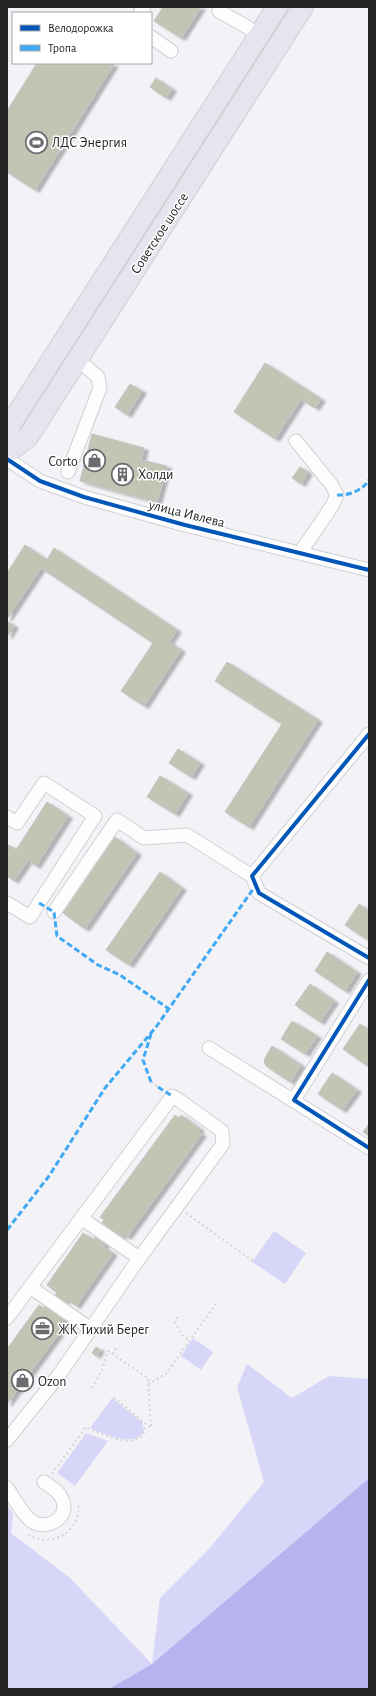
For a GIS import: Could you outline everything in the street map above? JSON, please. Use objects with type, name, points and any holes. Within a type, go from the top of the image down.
[{"type":"highway","name":"Советское шоссе","points":[[7,437],[10,424],[277,7]]},
{"type":"highway","name":"Советское шоссе","points":[[7,453],[28,437],[303,7]]},
{"type":"street","points":[[219,11],[259,34]]},
{"type":"street","points":[[152,38],[171,51]]},
{"type":"street","points":[[68,472],[100,388],[98,377],[78,360]]},
{"type":"street","points":[[296,440],[332,484],[337,495],[332,506],[300,553]]},
{"type":"street","name":"улица Ивлева","points":[[7,459],[40,481],[84,497],[184,525],[369,570]]},
{"type":"street","points":[[252,876],[369,734]]},
{"type":"street","points":[[7,817],[17,823],[44,784],[95,816],[30,917],[7,903]]},
{"type":"street","points":[[54,912],[117,820],[144,838],[187,835],[252,876],[259,893],[369,958]]},
{"type":"street","points":[[294,1100],[369,980]]},
{"type":"street","points":[[209,1048],[369,1148]]},
{"type":"street","points":[[7,1318],[172,1096],[220,1128],[223,1134],[223,1144],[139,1258],[59,1375],[7,1440]]},
{"type":"street","points":[[81,1218],[139,1258]]},
{"type":"street","points":[[30,1287],[90,1329]]},
{"type":"street","points":[[7,1488],[27,1516],[40,1525],[47,1525],[54,1522],[61,1516],[64,1507],[62,1499],[56,1490],[44,1482]]},
{"type":"path","points":[[151,1082],[158,1087]]},
{"type":"path","points":[[177,1206],[253,1261]]},
{"type":"path","points":[[148,1384],[166,1374],[217,1302]]},
{"type":"path","points":[[177,1317],[175,1322],[182,1335],[190,1341]]},
{"type":"path","points":[[112,1354],[116,1348]]},
{"type":"path","points":[[92,1388],[102,1370],[108,1351],[148,1378],[151,1428],[113,1397]]},
{"type":"path","points":[[86,1427],[110,1437],[135,1440],[140,1439],[145,1433],[145,1423]]},
{"type":"shaded area","points":[[274,1231],[306,1253],[285,1284],[252,1262]]},
{"type":"shaded area","points":[[193,1338],[213,1352],[201,1370],[181,1356]]},
{"type":"shaded area","points":[[247,1364],[292,1398],[329,1376],[369,1379],[369,1478],[152,1664],[160,1598],[209,1549],[264,1482],[237,1387]]},
{"type":"shaded area","points":[[112,1398],[142,1422],[144,1430],[140,1436],[135,1439],[120,1438],[103,1434],[90,1428]]},
{"type":"shaded area","points":[[86,1433],[108,1441],[75,1486],[57,1473]]},
{"type":"shaded area","points":[[369,1478],[369,1689],[109,1689],[152,1664]]},
{"type":"shaded area","points":[[7,1505],[13,1514],[11,1533],[70,1578],[152,1664],[109,1689],[7,1689]]},
{"type":"building","points":[[163,7],[201,7],[181,38],[154,21]]},
{"type":"building","name":"ЛДС Энергия","points":[[36,64],[114,64],[35,190],[7,172],[7,111]]},
{"type":"building","points":[[156,78],[172,89],[166,98],[150,87]]},
{"type":"building","points":[[265,363],[321,399],[315,408],[301,399],[275,439],[234,412]]},
{"type":"building","points":[[130,384],[142,391],[127,415],[115,407]]},
{"type":"building","name":"Холди","points":[[92,434],[144,448],[141,460],[167,466],[157,502],[80,481]]},
{"type":"building","points":[[300,467],[308,472],[301,484],[292,478]]},
{"type":"building","points":[[25,545],[47,560],[54,548],[177,630],[169,642],[181,650],[144,706],[121,691],[153,643],[41,568],[7,619],[7,573]]},
{"type":"building","points":[[7,621],[14,626],[7,637]]},
{"type":"building","points":[[227,662],[318,720],[249,827],[225,812],[282,724],[215,681]]},
{"type":"building","points":[[178,749],[200,763],[191,777],[169,763]]},
{"type":"building","points":[[160,776],[188,793],[175,814],[147,797]]},
{"type":"building","points":[[47,802],[68,816],[36,866],[28,860],[14,881],[7,876],[7,844],[16,850]]},
{"type":"building","points":[[115,837],[137,853],[85,929],[63,913]]},
{"type":"building","points":[[160,872],[182,888],[129,965],[106,950]]},
{"type":"building","points":[[359,904],[369,911],[369,941],[345,925]]},
{"type":"building","points":[[327,952],[357,972],[345,991],[315,971]]},
{"type":"building","points":[[310,984],[334,1001],[320,1022],[295,1005]]},
{"type":"building","points":[[292,1021],[317,1036],[305,1054],[281,1039]]},
{"type":"building","points":[[360,1024],[369,1030],[369,1067],[343,1049]]},
{"type":"building","points":[[272,1046],[301,1065],[290,1082],[266,1066],[264,1062]]},
{"type":"building","points":[[332,1073],[357,1090],[342,1110],[318,1094]]},
{"type":"building","points":[[175,1115],[179,1118],[181,1115],[200,1129],[198,1132],[202,1134],[127,1237],[123,1234],[121,1237],[102,1223],[104,1220],[100,1217]]},
{"type":"building","points":[[369,1124],[369,1136],[363,1132]]},
{"type":"building","points":[[83,1233],[94,1240],[95,1237],[105,1244],[103,1247],[113,1253],[76,1306],[67,1299],[65,1302],[55,1295],[57,1293],[47,1285]]},
{"type":"building","points":[[39,1305],[44,1308],[46,1305],[64,1319],[62,1322],[66,1324],[7,1404],[7,1349]]},
{"type":"building","points":[[96,1347],[100,1349],[96,1356],[92,1353]]},
{"type":"marked path","points":[[337,495],[355,492],[363,487],[369,480]]},
{"type":"marked path","points":[[7,1230],[49,1176],[105,1088],[156,1027],[256,885]]},
{"type":"marked path","points":[[39,903],[54,912],[57,936],[98,965],[120,975],[169,1009]]},
{"type":"marked path","points":[[151,1034],[143,1060],[151,1082]]},
{"type":"marked path","points":[[158,1087],[172,1096]]},
{"type":"cycle path","points":[[7,459],[40,481],[84,497],[185,525],[369,570]]},
{"type":"cycle path","points":[[369,734],[252,876],[259,893],[369,958]]},
{"type":"cycle path","points":[[369,980],[294,1100],[369,1148]]},
{"type":"place","name":"ЛДС Энергия","points":[[36,142]]},
{"type":"place","name":"Corto","points":[[94,461]]},
{"type":"place","name":"Холди","points":[[123,474]]},
{"type":"place","name":"ЖК Тихий Берег","points":[[42,1329]]},
{"type":"place","name":"Ozon","points":[[23,1381]]}]
